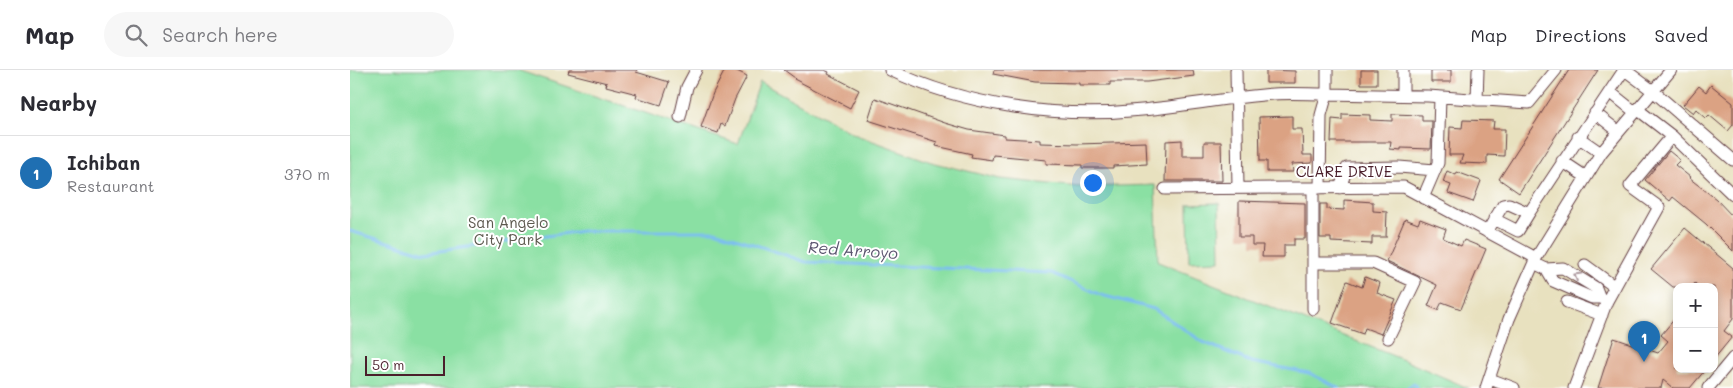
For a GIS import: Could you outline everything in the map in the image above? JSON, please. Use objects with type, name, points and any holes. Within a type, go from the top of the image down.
[{"type":"street","points":[[680,116],[687,87],[696,70]]},
{"type":"street","points":[[890,70],[957,96],[1026,108],[1075,113],[1141,110],[1275,94],[1403,95],[1529,103],[1556,70]]},
{"type":"street","points":[[1236,70],[1238,188]]},
{"type":"street","points":[[1313,309],[1313,263],[1321,115],[1327,94],[1327,70]]},
{"type":"street","points":[[1403,70],[1403,95]]},
{"type":"street","points":[[1477,100],[1478,70]]},
{"type":"street","points":[[1494,219],[1518,231],[1578,137],[1625,70],[1653,91],[1733,160]]},
{"type":"street","points":[[1514,388],[1488,383],[1510,319],[1535,261],[1601,153],[1671,70]]},
{"type":"street","points":[[1610,92],[1672,136],[1733,196]]},
{"type":"street","points":[[1423,198],[1438,163],[1440,97]]},
{"type":"street","points":[[1595,113],[1618,131]]},
{"type":"street","points":[[1574,388],[1602,315],[1604,300],[1615,286],[1659,207],[1630,186],[1672,136]]},
{"type":"street","points":[[1578,137],[1601,153]]},
{"type":"street","points":[[1562,162],[1586,177]]},
{"type":"street","points":[[1340,188],[1347,168],[1400,167],[1435,170]]},
{"type":"street","name":"CLARE DRIVE","points":[[1165,189],[1404,187],[1487,232],[1546,269],[1563,268],[1596,288],[1604,300]]},
{"type":"street","points":[[1487,232],[1503,205],[1509,204],[1529,213]]},
{"type":"street","points":[[1313,263],[1373,263],[1415,282],[1388,338]]},
{"type":"street","points":[[1584,265],[1615,286]]},
{"type":"street","points":[[1567,302],[1602,315]]},
{"type":"street","points":[[1708,388],[1733,358]]},
{"type":"green space","name":"San Angelo City Park","points":[[350,70],[517,70],[738,144],[760,82],[856,135],[931,162],[1000,179],[1080,187],[1155,185],[1158,262],[1406,361],[1468,388],[350,388]]},
{"type":"green space","points":[[1219,203],[1220,261],[1189,262],[1188,204]]},
{"type":"building","points":[[569,70],[637,70],[636,72],[669,82],[661,105],[636,97],[637,94],[606,86],[607,83],[568,73]]},
{"type":"building","points":[[725,70],[735,70],[747,76],[735,99],[725,126],[721,124],[718,133],[701,127],[713,93]]},
{"type":"building","points":[[784,70],[824,70],[859,90],[850,108],[794,79]]},
{"type":"building","points":[[994,70],[1193,70],[1194,76],[1147,82],[1110,82],[1110,85],[1079,85],[1079,83],[1035,82],[993,74]]},
{"type":"building","points":[[1266,70],[1295,71],[1295,83],[1266,83]]},
{"type":"building","points":[[1361,70],[1377,70],[1377,84],[1361,84]]},
{"type":"building","points":[[1431,70],[1451,70],[1451,82],[1431,82]]},
{"type":"building","points":[[1569,70],[1598,70],[1519,193],[1499,179]]},
{"type":"building","points":[[1711,85],[1733,103],[1733,125],[1728,131],[1709,115],[1706,118],[1696,109],[1693,113],[1683,105],[1699,86],[1706,92]]},
{"type":"building","points":[[875,98],[945,123],[969,130],[1005,135],[1005,138],[1040,140],[1040,143],[1146,142],[1147,164],[1113,166],[1113,168],[1082,168],[1082,165],[1046,164],[1046,160],[993,155],[992,160],[971,157],[972,154],[936,146],[937,142],[868,120]]},
{"type":"building","points":[[1342,114],[1370,115],[1370,120],[1392,121],[1392,114],[1422,115],[1422,121],[1432,121],[1431,149],[1390,149],[1391,142],[1331,142],[1332,119],[1342,120]]},
{"type":"building","points":[[1292,116],[1292,129],[1302,129],[1303,155],[1312,155],[1312,163],[1292,164],[1293,172],[1267,172],[1267,161],[1260,161],[1259,117]]},
{"type":"building","points":[[1463,120],[1494,121],[1493,129],[1505,129],[1504,156],[1487,155],[1487,164],[1460,163],[1463,155],[1449,155],[1450,127],[1462,128]]},
{"type":"building","points":[[1182,140],[1182,156],[1204,156],[1204,142],[1221,142],[1222,181],[1165,181],[1166,141]]},
{"type":"building","points":[[1669,151],[1680,160],[1675,165],[1716,199],[1733,217],[1733,251],[1706,224],[1673,197],[1670,201],[1645,180]]},
{"type":"building","points":[[1447,171],[1456,175],[1457,172],[1481,181],[1473,202],[1448,193],[1451,185],[1443,182]]},
{"type":"building","points":[[1344,200],[1373,202],[1373,211],[1387,212],[1386,237],[1372,237],[1372,244],[1331,242],[1331,238],[1320,238],[1320,204],[1327,204],[1327,209],[1344,210]]},
{"type":"building","points":[[1239,201],[1305,203],[1305,239],[1294,239],[1294,245],[1284,245],[1284,257],[1262,257],[1263,245],[1252,245],[1252,237],[1239,237]]},
{"type":"building","points":[[1405,219],[1418,224],[1420,219],[1446,229],[1443,238],[1461,246],[1464,240],[1486,249],[1461,309],[1442,302],[1438,310],[1428,306],[1437,285],[1387,261]]},
{"type":"building","points":[[1685,228],[1733,268],[1733,319],[1724,331],[1732,337],[1718,354],[1718,283],[1673,283],[1673,287],[1651,269]]},
{"type":"building","points":[[1365,277],[1380,283],[1377,293],[1396,300],[1381,334],[1365,328],[1363,334],[1332,323],[1347,281],[1362,287]]},
{"type":"building","points":[[1673,321],[1673,373],[1703,373],[1690,388],[1673,388],[1663,380],[1661,388],[1598,388],[1614,338],[1658,353],[1668,341],[1661,335]]},
{"type":"waterway","name":"Red Arroyo","points":[[350,231],[425,253],[582,231],[715,231],[806,262],[1052,273],[1101,295],[1154,309],[1203,342],[1251,362],[1309,373],[1339,388]]},
{"type":"waterway","name":"Red Arroyo","points":[[1407,388],[1414,383],[1417,388]]},
{"type":"place","name":"Ichiban","points":[[1644,362]]}]
